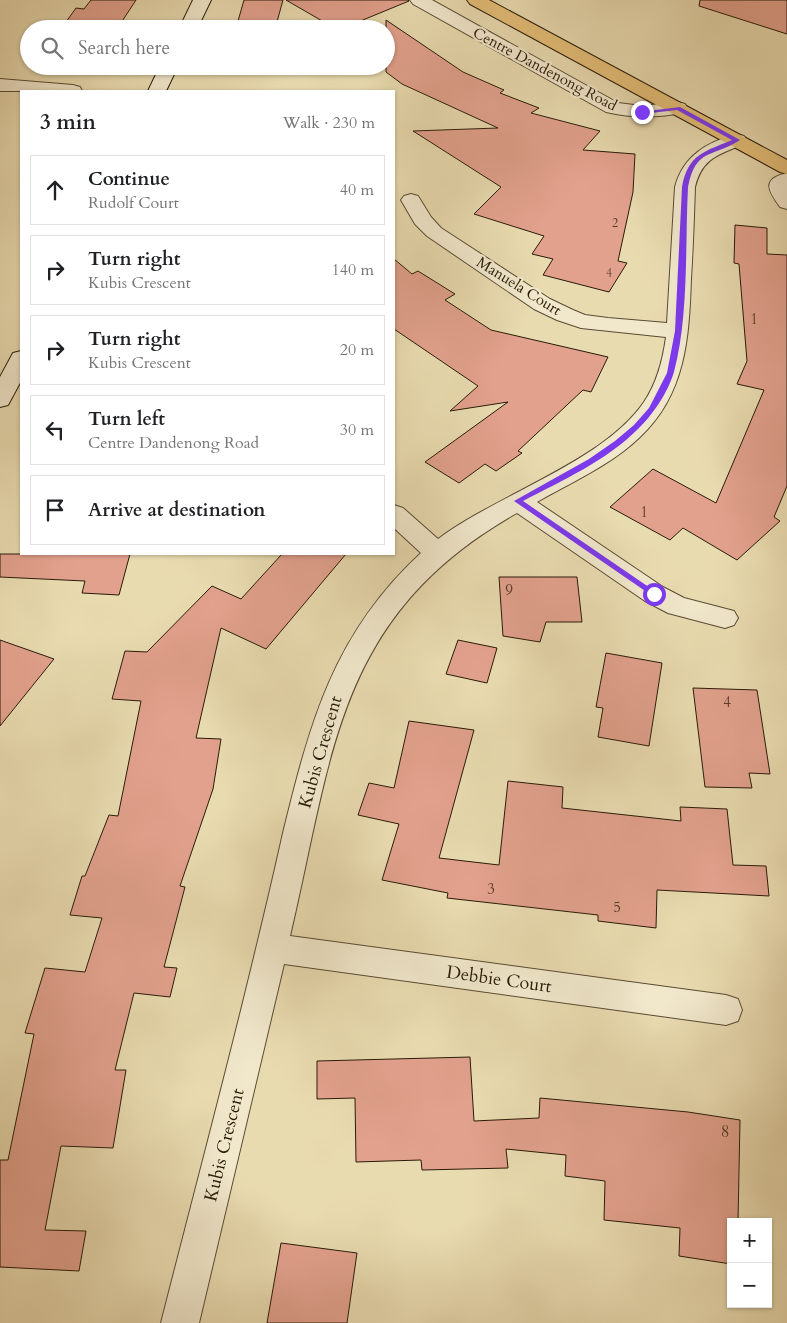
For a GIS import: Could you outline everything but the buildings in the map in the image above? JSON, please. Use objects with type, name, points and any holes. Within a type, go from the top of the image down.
[{"type":"main road","name":"Centre Dandenong Road","points":[[476,0],[787,168]]},
{"type":"street","points":[[192,20],[202,0]]},
{"type":"street","name":"Centre Dandenong Road","points":[[419,0],[613,108],[642,112],[678,108]]},
{"type":"street","points":[[157,90],[165,75]]},
{"type":"street","points":[[0,85],[61,90]]},
{"type":"street","name":"Kubis Crescent","points":[[180,1323],[272,948],[316,755],[336,693],[352,659],[371,627],[400,590],[438,553],[459,537],[518,501],[591,461],[637,427],[652,409],[670,373],[678,331],[685,187],[688,173],[693,162],[702,155],[737,140]]},
{"type":"street","points":[[787,179],[779,183],[779,192],[787,203]]},
{"type":"street","name":"Manuela Court","points":[[411,200],[422,220],[434,232],[542,304],[565,315],[608,325],[678,331]]},
{"type":"street","points":[[0,400],[20,360]]},
{"type":"street","points":[[518,501],[654,594],[677,606],[725,618]]},
{"type":"street","points":[[395,515],[438,553]]},
{"type":"street","name":"Debbie Court","points":[[272,948],[726,1010]]},
{"type":"route","points":[[642,112],[656,112],[678,108],[737,140],[702,155],[693,162],[688,173],[685,187],[678,331],[670,373],[652,409],[637,427],[618,443],[591,461],[518,501],[654,594]]}]
